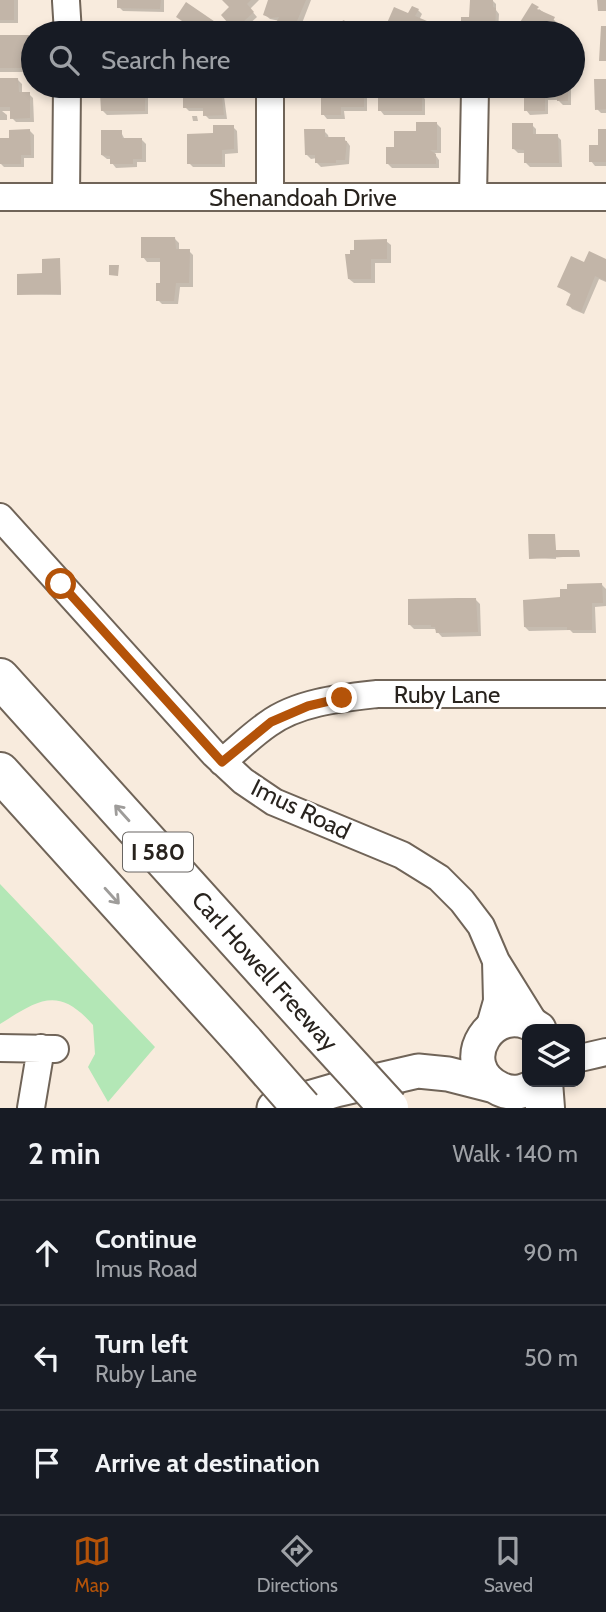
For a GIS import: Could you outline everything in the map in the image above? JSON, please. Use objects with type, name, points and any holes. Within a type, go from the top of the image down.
[{"type":"highway","name":"Carl Howell Freeway","points":[[0,678],[389,1108]]},
{"type":"highway","name":"I 580","points":[[0,772],[302,1108]]},
{"type":"highway","points":[[543,1087],[545,1108]]},
{"type":"main road","points":[[274,1108],[335,1090],[418,1071],[505,1021],[522,1020],[530,1024]]},
{"type":"main road","points":[[487,1032],[481,1041],[478,1061],[483,1075],[491,1085]]},
{"type":"main road","points":[[418,1071],[448,1074],[491,1085],[506,1092],[523,1092],[532,1087]]},
{"type":"street","points":[[66,1],[67,21]]},
{"type":"street","points":[[66,197],[67,98]]},
{"type":"street","points":[[270,98],[271,197]]},
{"type":"street","points":[[473,197],[475,98]]},
{"type":"street","name":"Shenandoah Drive","points":[[0,197],[606,197]]},
{"type":"street","name":"Imus Road","points":[[0,517],[222,762],[243,781],[274,802],[402,855],[439,878],[462,901],[481,926],[496,961],[535,1024]]},
{"type":"street","name":"Ruby Lane","points":[[222,762],[271,722],[308,706],[342,698],[377,694],[606,694]]},
{"type":"street","name":"Imus Road","points":[[487,1032],[497,1001],[496,961]]},
{"type":"street","points":[[585,1039],[606,1042]]},
{"type":"street","points":[[0,1048],[48,1048],[31,1108]]},
{"type":"street","points":[[585,1057],[606,1052]]},
{"type":"green space","points":[[0,884],[155,1047],[108,1102],[88,1067],[95,1054],[93,1025],[81,1012],[58,1001],[48,1000],[26,1008],[0,1024]]},
{"type":"building","points":[[0,0],[14,0],[14,20],[0,20]]},
{"type":"building","points":[[117,0],[161,0],[160,9],[117,8]]},
{"type":"building","points":[[222,0],[251,0],[247,4],[254,12],[244,21],[226,21],[221,15],[229,7]]},
{"type":"building","points":[[268,0],[306,0],[297,21],[277,21],[279,17],[263,15]]},
{"type":"building","points":[[470,0],[493,0],[495,21],[461,21],[461,17],[469,17]]},
{"type":"building","points":[[597,0],[606,0],[606,11],[598,11]]},
{"type":"building","points":[[186,2],[214,21],[182,21],[176,17]]},
{"type":"building","points":[[532,3],[539,7],[537,9],[555,17],[553,21],[521,21]]},
{"type":"building","points":[[412,6],[419,9],[415,16],[427,21],[388,21],[394,7],[408,13]]},
{"type":"building","points":[[601,26],[606,26],[606,61],[599,61]]},
{"type":"building","points":[[0,35],[21,35],[21,68],[0,68]]},
{"type":"building","points":[[0,78],[18,78],[21,98],[30,98],[30,118],[10,119],[10,107],[0,107]]},
{"type":"building","points":[[594,79],[606,79],[606,109],[595,110]]},
{"type":"building","points":[[100,98],[145,98],[145,111],[101,111]]},
{"type":"building","points":[[183,98],[222,98],[224,115],[203,116],[203,108],[183,108]]},
{"type":"building","points":[[321,98],[364,98],[364,107],[341,107],[341,115],[321,115]]},
{"type":"building","points":[[378,98],[422,98],[422,111],[378,111]]},
{"type":"building","points":[[524,98],[545,98],[545,111],[524,111]]},
{"type":"building","points":[[557,98],[568,98],[568,101],[557,101]]},
{"type":"building","points":[[416,122],[437,122],[437,150],[430,150],[436,154],[436,164],[386,164],[386,147],[394,147],[394,131],[416,131]]},
{"type":"building","points":[[512,123],[533,123],[533,134],[558,134],[559,163],[524,163],[524,150],[512,149]]},
{"type":"building","points":[[213,125],[234,125],[234,149],[222,150],[222,164],[187,164],[187,134],[213,133]]},
{"type":"building","points":[[30,129],[31,155],[21,155],[21,164],[0,164],[0,138],[9,138],[9,130]]},
{"type":"building","points":[[304,129],[325,129],[325,137],[345,137],[345,160],[315,163],[315,155],[305,155]]},
{"type":"building","points":[[598,129],[606,129],[606,162],[589,162],[589,145],[598,145]]},
{"type":"building","points":[[101,130],[122,130],[122,138],[142,138],[142,159],[133,159],[133,164],[110,164],[110,156],[101,155]]},
{"type":"building","points":[[141,237],[175,237],[176,249],[190,249],[189,283],[176,283],[174,301],[156,301],[156,283],[160,283],[160,258],[141,258]]},
{"type":"building","points":[[387,239],[387,259],[371,259],[371,279],[348,279],[345,254],[354,250],[354,240]]},
{"type":"building","points":[[589,251],[606,259],[606,281],[595,276],[581,312],[566,305],[571,293],[557,287],[571,256],[584,262]]},
{"type":"building","points":[[60,258],[61,294],[17,295],[17,274],[42,273],[42,259]]},
{"type":"building","points":[[109,265],[119,265],[118,276],[109,275]]},
{"type":"building","points":[[528,534],[555,534],[556,550],[579,550],[580,556],[529,559]]},
{"type":"building","points":[[602,583],[603,603],[592,603],[592,630],[524,627],[523,600],[560,597],[560,589],[567,589],[567,584]]},
{"type":"building","points":[[476,598],[478,632],[436,633],[435,627],[431,625],[408,625],[408,599]]},
{"type":"route","points":[[61,584],[222,762],[271,722],[308,706],[342,698]]}]
